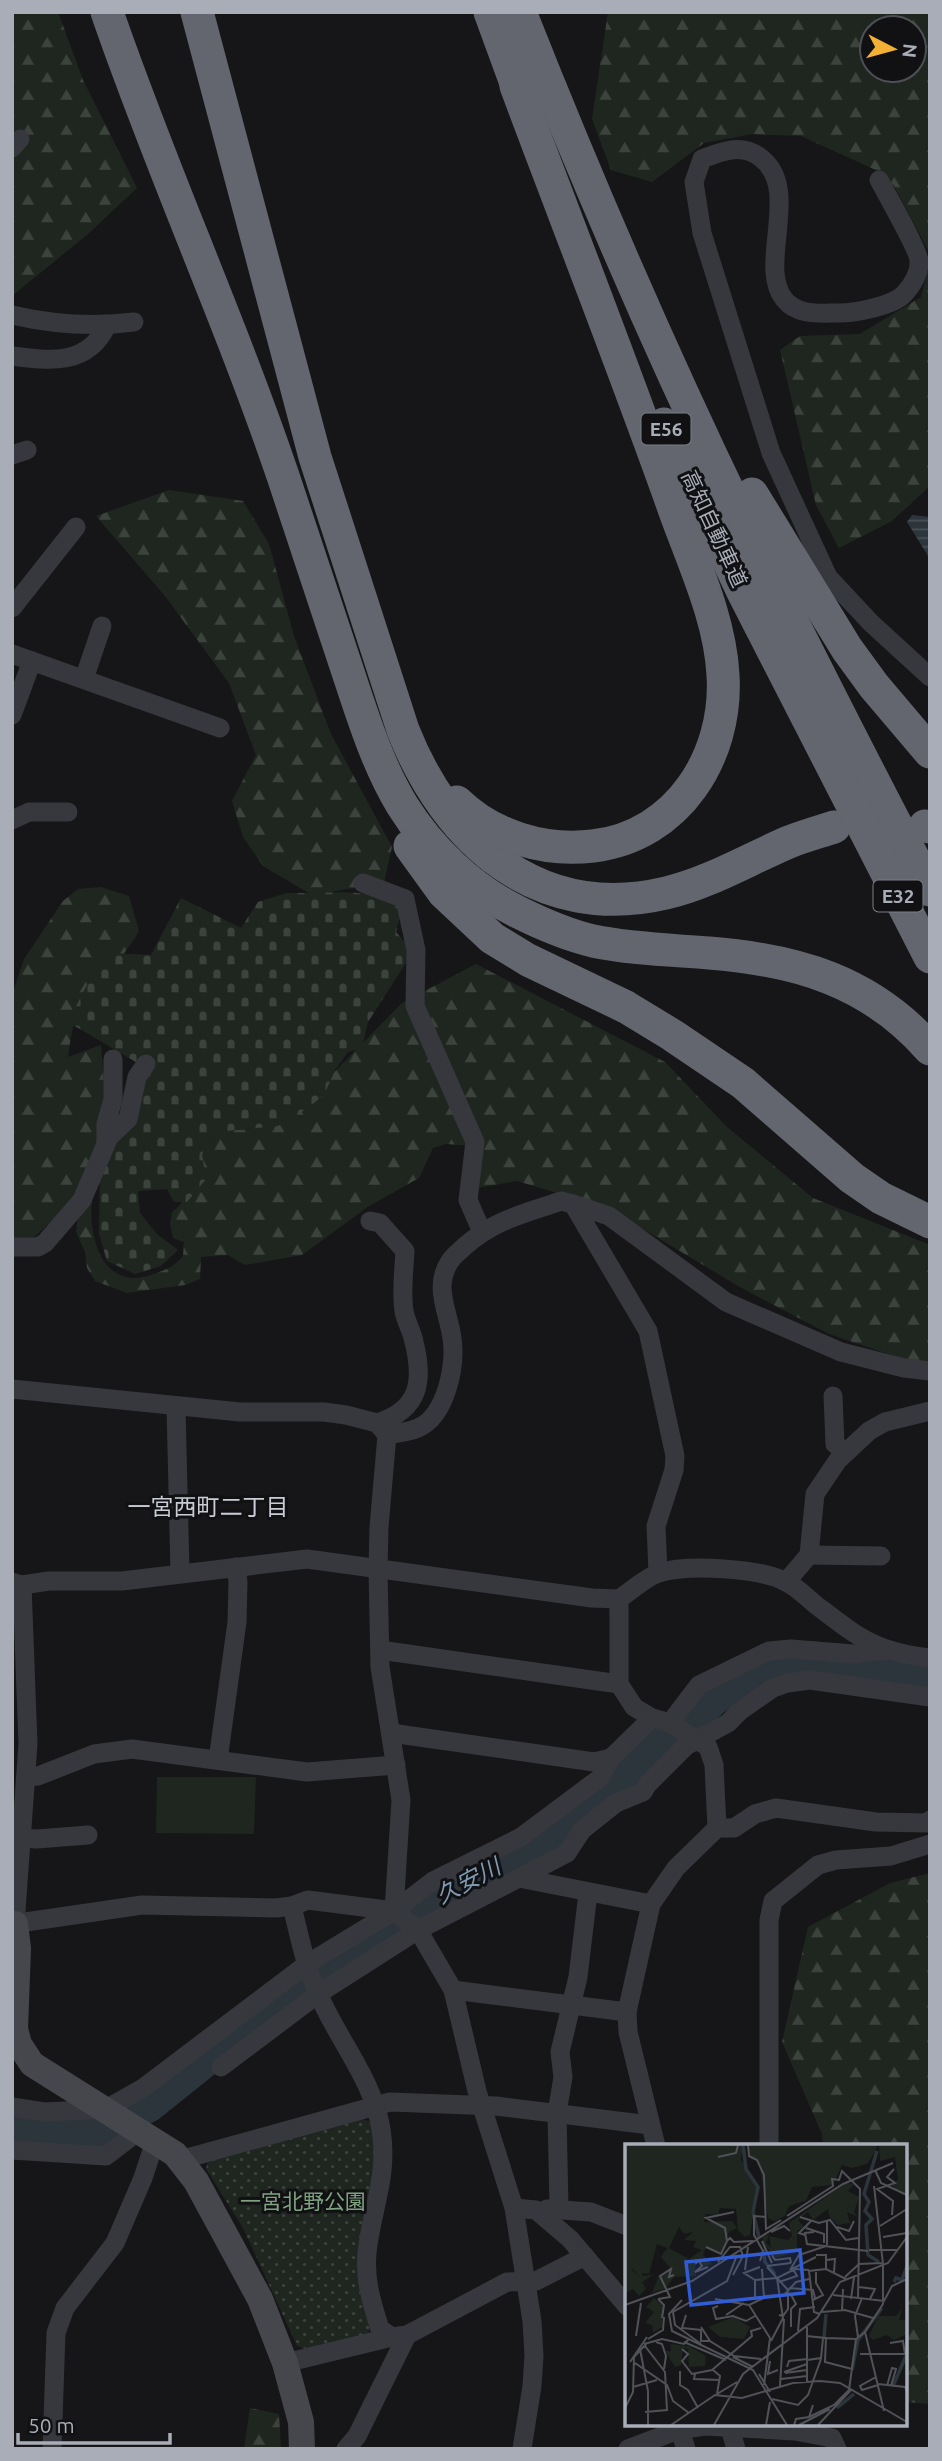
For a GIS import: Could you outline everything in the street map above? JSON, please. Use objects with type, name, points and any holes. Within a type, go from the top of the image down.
[{"type":"highway","points":[[107,12],[282,472],[356,696],[384,769],[423,835],[450,864],[481,890],[554,929],[590,940],[628,947],[753,958],[827,975],[863,993],[895,1015],[930,1049]]},
{"type":"highway","points":[[197,12],[315,457],[388,686],[415,760],[429,787],[461,830],[496,861],[533,881],[553,889],[594,898],[616,899],[664,893],[686,887],[792,841],[834,827]]},
{"type":"highway","name":"高知自動車道","points":[[490,12],[516,86],[596,276],[743,592],[905,829],[930,957]]},
{"type":"highway","name":"高知自動車道","points":[[520,12],[568,132],[696,423],[770,577],[905,829],[930,890]]},
{"type":"highway","points":[[388,686],[416,746],[446,791],[463,808],[502,833],[546,845],[569,847],[610,844],[628,838],[664,817],[694,787],[713,749],[719,728],[724,677],[722,653],[712,617],[654,453],[516,86]]},
{"type":"highway","points":[[624,262],[701,404],[823,612],[874,686],[930,752]]},
{"type":"highway","points":[[356,696],[376,772],[394,816],[429,874],[460,909],[511,950],[626,1007],[672,1035],[743,1083],[852,1178],[892,1204],[930,1222]]},
{"type":"street","points":[[879,180],[919,259],[916,276],[903,296],[883,305],[850,313],[810,313],[798,310],[784,299],[775,279],[779,193],[771,165],[750,150],[724,151],[702,159],[694,182],[702,233],[771,453],[828,577],[871,623],[930,677]]},
{"type":"street","points":[[12,315],[51,322],[107,325],[134,322]]},
{"type":"street","points":[[12,356],[50,361],[65,359],[79,354],[100,340],[107,325]]},
{"type":"street","points":[[14,599],[76,527]]},
{"type":"street","points":[[84,679],[102,626]]},
{"type":"street","points":[[12,654],[220,728]]},
{"type":"street","points":[[12,715],[32,661]]},
{"type":"street","points":[[12,820],[29,812],[68,812]]},
{"type":"street","points":[[363,883],[405,899],[416,950],[415,1006],[475,1142],[468,1200],[482,1232]]},
{"type":"street","points":[[106,1143],[106,1124],[113,1100],[113,1059]]},
{"type":"street","points":[[12,1247],[38,1247],[45,1243],[82,1200],[106,1143],[128,1119],[137,1077],[146,1064]]},
{"type":"street","points":[[12,1389],[240,1412],[324,1412],[346,1415],[382,1429],[418,1427],[435,1416],[443,1401],[451,1369],[453,1339],[442,1297],[443,1273],[452,1258],[493,1224],[561,1201],[609,1216],[726,1302],[841,1353],[904,1368],[930,1371]]},
{"type":"street","points":[[573,1204],[648,1331],[675,1456],[674,1470],[656,1526],[658,1573]]},
{"type":"street","points":[[370,1221],[380,1223],[405,1251],[404,1311],[414,1340],[418,1376],[414,1399],[382,1429],[378,1569],[380,1650],[401,1800],[394,1910]]},
{"type":"street","points":[[833,1396],[835,1444],[845,1452]]},
{"type":"street","points":[[176,1407],[180,1573]]},
{"type":"street","points":[[786,1582],[808,1555],[815,1494],[845,1452],[869,1431],[885,1422],[930,1411]]},
{"type":"street","points":[[808,1555],[881,1556]]},
{"type":"street","points":[[302,2449],[301,2421],[285,2362],[260,2299],[196,2181],[180,2160],[148,2136],[32,2064],[19,2044],[15,2029],[18,1948],[14,1924],[21,1838],[18,1801],[26,1777],[28,1744],[17,1584],[122,1581],[307,1559],[592,1598],[619,1599],[658,1573],[731,1569],[759,1572],[786,1582],[857,1637],[886,1650],[930,1658]]},
{"type":"street","points":[[218,1760],[237,1622],[236,1567]]},
{"type":"street","points":[[619,1599],[619,1684],[634,1707],[708,1747],[712,1756],[717,1828]]},
{"type":"street","points":[[391,1733],[594,1762],[611,1758],[661,1721],[699,1685],[769,1651],[791,1649],[853,1654],[886,1650]]},
{"type":"street","points":[[380,1650],[619,1684]]},
{"type":"street","points":[[221,2067],[318,1994],[418,1930],[568,1853],[582,1830],[616,1802],[643,1792],[695,1739],[727,1723],[773,1688],[810,1680],[930,1697]]},
{"type":"street","points":[[26,1777],[38,1776],[85,1757],[113,1750],[132,1749],[307,1772],[396,1765]]},
{"type":"street","points":[[12,2107],[44,2112],[106,2109],[143,2088],[307,1964],[394,1910],[433,1881],[521,1837],[600,1778],[611,1758]]},
{"type":"street","points":[[655,2144],[628,2032],[627,2012],[651,1904],[676,1868],[717,1828],[734,1828],[755,1814],[776,1808],[877,1822],[930,1821]]},
{"type":"street","points":[[21,1838],[88,1835]]},
{"type":"street","points":[[769,2144],[769,1920],[773,1901],[825,1862],[891,1856],[930,1844]]},
{"type":"street","points":[[519,1878],[651,1904]]},
{"type":"street","points":[[559,2208],[557,2113],[563,2077],[559,2052],[578,1977],[588,1893]]},
{"type":"street","points":[[14,1924],[142,1905],[276,1908],[308,1900],[394,1910],[418,1930],[453,1990],[482,2105],[514,2208],[532,2321],[534,2356],[522,2449]]},
{"type":"street","points":[[292,1906],[318,1994],[370,2093],[381,2129],[383,2177],[367,2247],[367,2288],[380,2329],[400,2336]]},
{"type":"street","points":[[453,1990],[627,2012]]},
{"type":"street","points":[[180,2160],[390,2102],[482,2105],[650,2125]]},
{"type":"street","points":[[12,2150],[106,2156],[148,2136]]},
{"type":"street","points":[[52,2449],[56,2333],[65,2308],[115,2243],[143,2178],[148,2136]]},
{"type":"street","points":[[514,2208],[591,2211],[625,2225]]},
{"type":"street","points":[[536,2210],[570,2239],[625,2304]]},
{"type":"street","points":[[285,2362],[400,2336],[507,2282],[536,2281],[585,2256]]},
{"type":"street","points":[[346,2449],[357,2436],[400,2336]]},
{"type":"street","points":[[628,2449],[678,2427],[705,2426],[795,2431],[832,2438],[837,2449]]},
{"type":"street","points":[[678,2427],[685,2449]]},
{"type":"street","points":[[736,2449],[738,2427]]},
{"type":"green space","points":[[12,12],[58,12],[83,80],[137,188],[88,234],[12,296]]},
{"type":"green space","points":[[608,12],[930,12],[930,254],[894,186],[878,171],[801,136],[752,134],[704,143],[652,182],[611,170],[592,119]]},
{"type":"green space","points":[[930,261],[930,486],[892,521],[839,548],[816,505],[780,350],[800,336],[860,334],[921,297]]},
{"type":"green space","points":[[169,490],[243,501],[269,544],[294,636],[331,734],[392,847],[384,883],[312,895],[263,866],[243,837],[232,801],[256,755],[229,683],[165,596],[96,516]]},
{"type":"green space","points":[[101,887],[129,896],[139,931],[90,996],[72,1033],[68,1057],[101,1045],[105,1094],[97,1149],[71,1203],[30,1241],[12,1238],[12,995],[24,959],[63,901],[78,889]]},
{"type":"green space","points":[[286,893],[361,893],[403,906],[396,932],[413,952],[368,1022],[362,1048],[348,1052],[335,1070],[324,1095],[278,1126],[226,1131],[209,1140],[202,1155],[206,1179],[187,1202],[174,1202],[167,1189],[138,1191],[140,1213],[157,1234],[178,1250],[161,1266],[135,1274],[107,1261],[99,1234],[100,1166],[151,1071],[68,1022],[90,979],[112,953],[151,955],[181,898],[241,928],[258,902]]},
{"type":"green space","points":[[476,964],[665,1062],[727,1127],[813,1198],[930,1245],[930,1362],[909,1361],[829,1334],[738,1286],[610,1209],[517,1181],[477,1188],[484,1147],[446,1144],[433,1148],[419,1178],[369,1206],[302,1255],[245,1265],[228,1255],[201,1257],[200,1279],[185,1285],[127,1293],[95,1281],[87,1268],[85,1252],[76,1232],[78,1216],[90,1198],[96,1245],[110,1268],[121,1275],[135,1278],[173,1266],[183,1256],[184,1242],[173,1238],[170,1224],[172,1212],[181,1204],[193,1154],[220,1131],[250,1129],[301,1106],[402,1003]]},
{"type":"green space","points":[[157,1777],[256,1777],[254,1834],[156,1833]]},
{"type":"green space","points":[[930,1873],[930,2404],[907,2402],[907,2144],[823,2144],[822,2134],[782,2042],[808,1927],[890,1883]]},
{"type":"green space","name":"一宮北野公園","points":[[362,2119],[372,2122],[375,2137],[372,2325],[367,2336],[306,2349],[297,2346],[243,2228],[206,2169],[208,2161]]},
{"type":"green space","points":[[250,2408],[279,2414],[281,2449],[244,2449]]},
{"type":"shaded area","points":[[912,515],[930,517],[930,559],[907,522]]},
{"type":"waterway","name":"久安川","points":[[12,2129],[71,2136],[92,2133],[148,2104],[294,1987],[382,1935],[430,1902],[515,1856],[629,1777],[712,1698],[747,1675],[778,1664],[814,1660],[930,1677]]},
{"type":"district","name":"一宮西町二丁目","points":[[208,1507]]}]
